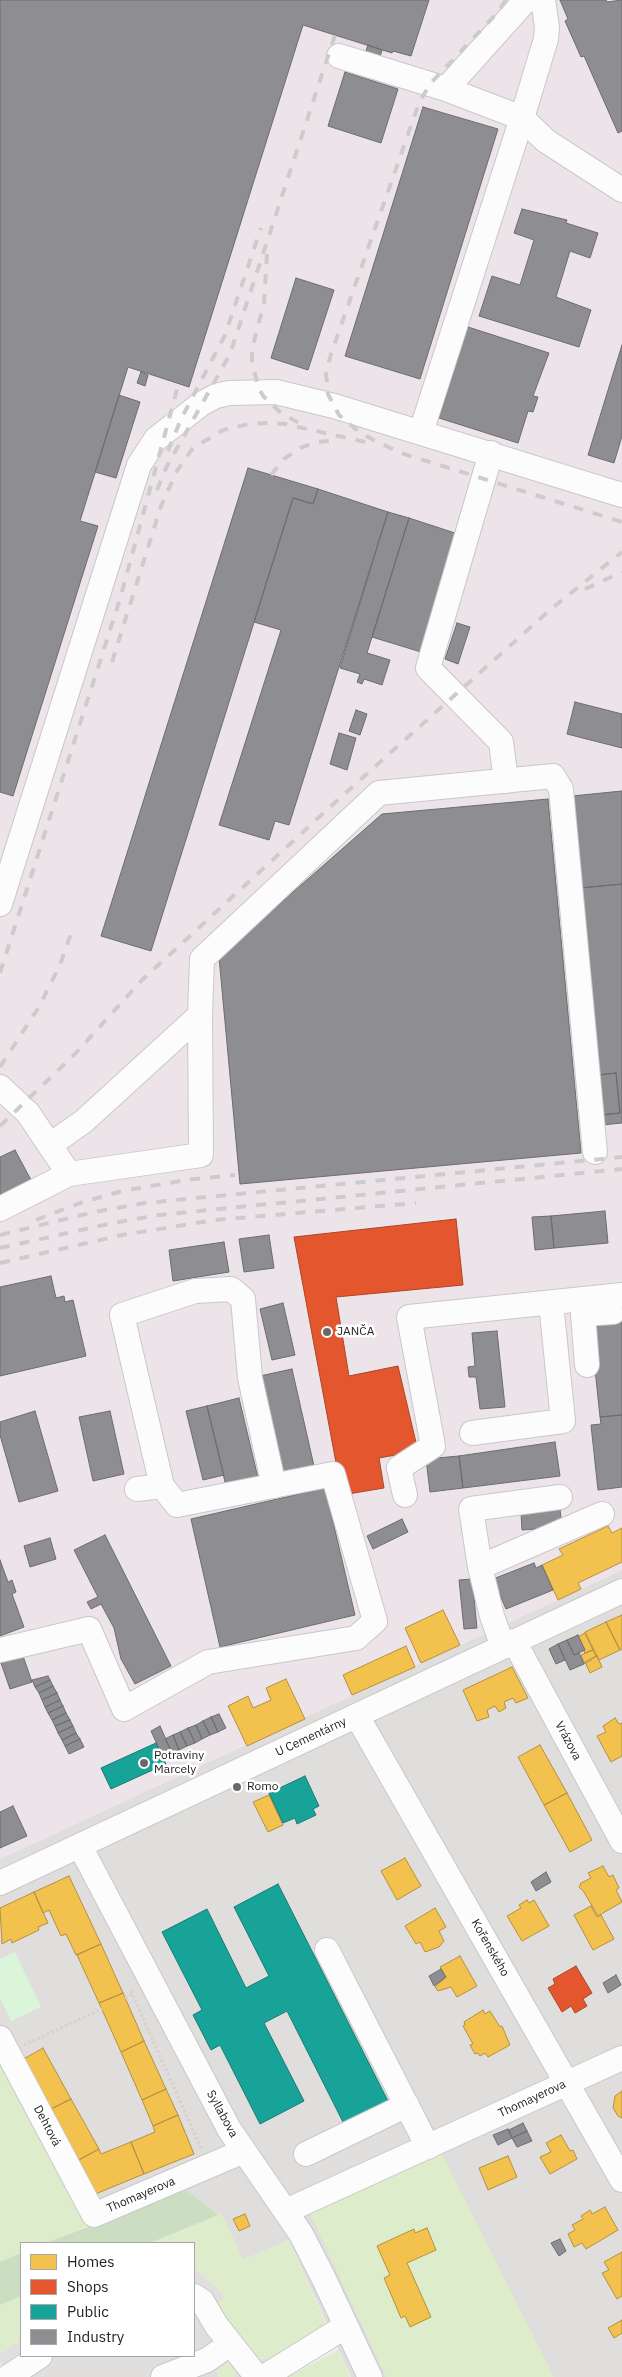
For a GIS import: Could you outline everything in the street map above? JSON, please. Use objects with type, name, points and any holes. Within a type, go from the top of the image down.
[{"type":"street","points":[[446,89],[526,0]]},
{"type":"street","points":[[420,432],[546,39],[547,27],[543,0]]},
{"type":"street","points":[[339,56],[446,89],[522,118],[546,141],[622,190]]},
{"type":"street","points":[[0,904],[139,465],[156,440],[181,418],[216,396],[260,391],[276,392],[334,406],[622,495]]},
{"type":"street","points":[[491,453],[428,668],[500,742],[506,781]]},
{"type":"street","points":[[0,1209],[69,1174],[201,1155],[200,1015],[202,959],[379,793],[553,776],[561,789],[595,1152]]},
{"type":"street","points":[[50,1145],[84,1121],[200,1015]]},
{"type":"street","points":[[0,1087],[28,1113],[69,1174]]},
{"type":"street","points":[[0,1650],[88,1629],[124,1709],[208,1662],[356,1638],[375,1621],[333,1474],[274,1486],[177,1505],[162,1486],[122,1315],[195,1291],[231,1289],[243,1299],[250,1378],[274,1486]]},
{"type":"street","points":[[405,1496],[399,1468],[433,1446],[409,1318],[622,1295]]},
{"type":"street","points":[[472,1433],[563,1421],[551,1303]]},
{"type":"street","points":[[587,1365],[583,1314],[622,1311]]},
{"type":"street","points":[[137,1489],[162,1486]]},
{"type":"street","name":"Vrázova","points":[[560,1497],[471,1509],[480,1567],[492,1616],[622,1841]]},
{"type":"street","points":[[480,1567],[602,1514]]},
{"type":"street","name":"U Cementárny","points":[[0,1884],[622,1591]]},
{"type":"street","name":"Kořenského","points":[[357,1716],[622,2180]]},
{"type":"street","name":"Syllabova","points":[[80,1846],[229,2129],[286,2211],[324,2279],[370,2377]]},
{"type":"street","points":[[327,1950],[407,2105],[435,2143]]},
{"type":"street","name":"Dehtová","points":[[4,2045],[94,2215]]},
{"type":"street","name":"Thomayerova","points":[[286,2211],[622,2058]]},
{"type":"street","points":[[306,2154],[407,2105]]},
{"type":"street","name":"Thomayerova","points":[[94,2215],[244,2151]]},
{"type":"street","points":[[195,2297],[202,2301],[216,2325],[257,2377]]},
{"type":"street","points":[[264,2377],[346,2326]]},
{"type":"street","points":[[163,2377],[207,2360],[220,2351]]},
{"type":"street","points":[[8,2377],[38,2357]]},
{"type":"path","points":[[129,1986],[209,2166]]},
{"type":"path","points":[[125,1998],[132,1994]]},
{"type":"path","points":[[4,2045],[102,2009]]},
{"type":"shaded area","points":[[0,0],[622,0],[622,1570],[0,1859]]},
{"type":"shaded area","points":[[622,1570],[622,2377],[351,2377],[289,2240],[243,2260],[221,2214],[218,2215],[187,2190],[88,2226],[90,2225],[0,2052],[0,1859]]},
{"type":"shaded area","points":[[30,1847],[36,1860],[0,1877],[0,1861]]},
{"type":"shaded area","points":[[124,1879],[191,2008],[179,2015],[112,1885]]},
{"type":"shaded area","points":[[392,2123],[404,2148],[322,2187],[310,2161]]},
{"type":"shaded area","points":[[195,2269],[220,2291],[225,2298],[215,2306],[251,2351],[261,2359],[276,2359],[247,2377],[235,2377],[236,2371],[227,2356],[215,2367],[219,2377],[0,2377],[4,2368],[0,2362],[0,2354],[20,2341],[20,2357],[195,2357]]},
{"type":"green space","points":[[15,1952],[41,2007],[11,2021],[0,1998],[0,1959]]},
{"type":"green space","points":[[0,2058],[91,2225],[48,2242],[20,2242],[20,2253],[0,2262]]},
{"type":"green space","points":[[440,2150],[554,2377],[386,2377],[310,2213]]},
{"type":"green space","points":[[187,2190],[218,2215],[152,2242],[48,2242]]},
{"type":"green space","points":[[222,2213],[243,2260],[289,2240],[325,2322],[322,2327],[276,2359],[268,2360],[256,2356],[228,2324],[217,2304],[225,2298],[220,2291],[195,2269],[195,2242],[152,2242]]},
{"type":"green space","points":[[20,2253],[20,2296],[0,2305],[0,2262]]},
{"type":"green space","points":[[20,2296],[20,2341],[0,2354],[0,2305]]},
{"type":"green space","points":[[338,2350],[350,2377],[289,2377]]},
{"type":"green space","points":[[227,2356],[236,2371],[235,2377],[219,2377],[215,2367]]},
{"type":"building: Homes","points":[[608,1526],[612,1533],[622,1528],[622,1562],[578,1583],[581,1589],[558,1600],[542,1565],[563,1555],[559,1549]]},
{"type":"building: Homes","points":[[443,1610],[460,1645],[421,1663],[405,1628]]},
{"type":"building: Homes","points":[[622,1615],[622,1649],[620,1650],[606,1622]]},
{"type":"building: Homes","points":[[606,1622],[620,1650],[599,1660],[585,1632]]},
{"type":"building: Homes","points":[[585,1633],[593,1650],[585,1653],[578,1637]]},
{"type":"building: Homes","points":[[406,1646],[415,1667],[352,1695],[343,1675]]},
{"type":"building: Homes","points":[[593,1650],[596,1656],[585,1664],[581,1655]]},
{"type":"building: Homes","points":[[597,1656],[602,1667],[590,1673],[585,1662]]},
{"type":"building: Homes","points":[[512,1667],[528,1698],[516,1703],[513,1698],[504,1702],[506,1708],[499,1712],[495,1706],[487,1710],[489,1717],[477,1721],[463,1690]]},
{"type":"building: Homes","points":[[286,1679],[305,1719],[247,1746],[228,1706],[248,1696],[253,1708],[271,1700],[266,1688]]},
{"type":"building: Homes","points":[[615,1718],[619,1724],[622,1723],[622,1756],[611,1762],[597,1736],[606,1732],[603,1726]]},
{"type":"building: Homes","points":[[540,1745],[567,1793],[544,1805],[518,1757]]},
{"type":"building: Homes","points":[[567,1793],[592,1840],[570,1852],[544,1805]]},
{"type":"building: Homes","points":[[269,1795],[283,1825],[268,1832],[253,1802]]},
{"type":"building: Homes","points":[[405,1858],[421,1886],[397,1900],[381,1871]]},
{"type":"building: Homes","points":[[603,1866],[609,1877],[613,1875],[619,1888],[616,1890],[622,1902],[598,1916],[579,1887],[581,1883],[591,1878],[588,1873]]},
{"type":"building: Homes","points":[[69,1876],[101,1944],[76,1955],[66,1934],[61,1936],[49,1910],[43,1913],[34,1892]]},
{"type":"building: Homes","points":[[34,1892],[48,1923],[38,1927],[39,1930],[12,1943],[11,1939],[2,1944],[0,1908]]},
{"type":"building: Homes","points":[[527,1900],[529,1903],[534,1900],[549,1926],[522,1941],[507,1916],[521,1908],[519,1905]]},
{"type":"building: Homes","points":[[591,1906],[597,1917],[601,1915],[614,1939],[593,1950],[574,1915]]},
{"type":"building: Homes","points":[[435,1908],[446,1927],[439,1931],[444,1941],[439,1947],[425,1952],[420,1942],[416,1944],[405,1926]]},
{"type":"building: Homes","points":[[101,1944],[123,1993],[99,2003],[77,1955]]},
{"type":"building: Homes","points":[[460,1956],[477,1986],[457,1997],[451,1987],[438,1991],[435,1987],[446,1977],[440,1967]]},
{"type":"building: Homes","points":[[123,1993],[144,2041],[121,2052],[99,2003]]},
{"type":"building: Homes","points":[[483,2010],[485,2014],[490,2011],[500,2027],[502,2026],[510,2045],[488,2057],[485,2053],[480,2056],[478,2053],[475,2054],[470,2045],[473,2044],[463,2026],[465,2025],[464,2022]]},
{"type":"building: Homes","points":[[144,2041],[166,2089],[142,2100],[121,2052]]},
{"type":"building: Homes","points":[[43,2048],[71,2099],[47,2111],[20,2061]]},
{"type":"building: Homes","points":[[166,2089],[178,2115],[153,2126],[142,2100]]},
{"type":"building: Homes","points":[[622,2091],[622,2118],[618,2116],[613,2108],[615,2096]]},
{"type":"building: Homes","points":[[71,2099],[99,2149],[75,2162],[47,2111]]},
{"type":"building: Homes","points":[[178,2115],[194,2154],[144,2174],[131,2142],[155,2132],[153,2126]]},
{"type":"building: Homes","points":[[561,2135],[570,2151],[573,2150],[577,2159],[550,2174],[540,2157],[551,2152],[546,2143]]},
{"type":"building: Homes","points":[[131,2142],[144,2174],[93,2195],[75,2162],[99,2149],[101,2154]]},
{"type":"building: Homes","points":[[508,2156],[517,2177],[488,2190],[479,2168]]},
{"type":"building: Homes","points":[[605,2207],[618,2230],[586,2249],[582,2243],[574,2247],[568,2234],[575,2230],[572,2225],[583,2219],[581,2216],[590,2210],[592,2214]]},
{"type":"building: Homes","points":[[245,2214],[250,2226],[239,2231],[233,2219]]},
{"type":"building: Homes","points":[[427,2228],[436,2250],[407,2263],[431,2317],[410,2327],[405,2316],[401,2318],[384,2278],[390,2275],[377,2246],[414,2229],[415,2233]]},
{"type":"building: Homes","points":[[622,2252],[622,2296],[617,2299],[602,2273],[609,2270],[604,2262]]},
{"type":"building: Homes","points":[[622,2320],[622,2333],[614,2338],[608,2328]]},
{"type":"building: Shops","name":"JANČA","points":[[456,1219],[463,1285],[336,1297],[349,1376],[398,1366],[418,1451],[379,1458],[384,1488],[342,1495],[294,1237]]},
{"type":"building: Shops","points":[[576,1966],[592,1993],[583,1999],[587,2006],[575,2013],[571,2006],[562,2012],[548,1988],[555,1984],[553,1979]]},
{"type":"building: Public","points":[[156,1743],[166,1764],[111,1789],[101,1768]]},
{"type":"building: Public","points":[[305,1776],[319,1806],[313,1809],[316,1815],[297,1824],[295,1818],[283,1823],[269,1793]]},
{"type":"building: Public","points":[[278,1884],[388,2101],[344,2124],[287,2011],[264,2023],[304,2101],[260,2124],[220,2045],[211,2050],[193,2015],[202,2010],[162,1932],[207,1909],[246,1988],[269,1976],[234,1907]]},
{"type":"building: Industry","points":[[0,0],[429,0],[411,56],[393,51],[392,53],[303,25],[189,387],[128,367],[80,521],[98,526],[13,796],[0,792]]},
{"type":"building: Industry","points":[[560,0],[606,0],[607,2],[622,0],[622,131],[618,133],[584,56],[581,57],[565,21],[568,19]]},
{"type":"building: Industry","points":[[368,45],[382,50],[379,60],[364,56]]},
{"type":"building: Industry","points":[[345,72],[398,89],[381,143],[328,126]]},
{"type":"building: Industry","points":[[423,107],[498,129],[420,379],[345,356]]},
{"type":"building: Industry","points":[[522,209],[567,220],[566,223],[598,233],[590,258],[570,251],[556,297],[591,310],[579,347],[479,316],[492,276],[520,285],[534,240],[514,233]]},
{"type":"building: Industry","points":[[296,278],[334,290],[308,370],[271,358]]},
{"type":"building: Industry","points":[[468,327],[549,353],[533,396],[538,397],[533,412],[528,411],[518,443],[439,418]]},
{"type":"building: Industry","points":[[622,345],[622,436],[614,463],[588,455]]},
{"type":"building: Industry","points":[[141,372],[148,375],[145,386],[137,383]]},
{"type":"building: Industry","points":[[119,395],[140,402],[116,478],[95,472]]},
{"type":"building: Industry","points":[[248,468],[318,489],[313,504],[293,498],[151,951],[101,936]]},
{"type":"building: Industry","points":[[318,489],[388,512],[289,825],[275,821],[269,840],[219,825],[281,630],[254,622],[293,498],[313,504]]},
{"type":"building: Industry","points":[[388,512],[409,518],[367,653],[390,660],[382,685],[364,679],[362,684],[357,682],[360,674],[340,668]]},
{"type":"building: Industry","points":[[409,518],[458,534],[421,652],[372,637]]},
{"type":"building: Industry","points":[[457,623],[470,627],[458,664],[445,659]]},
{"type":"building: Industry","points":[[575,702],[622,714],[622,748],[567,734]]},
{"type":"building: Industry","points":[[356,710],[367,714],[360,735],[349,731]]},
{"type":"building: Industry","points":[[339,733],[356,738],[347,770],[330,764]]},
{"type":"building: Industry","points":[[622,791],[622,884],[580,888],[572,796]]},
{"type":"building: Industry","points":[[548,799],[581,1153],[240,1184],[219,957],[382,814]]},
{"type":"building: Industry","points":[[622,884],[622,1123],[602,1125],[601,1115],[620,1113],[616,1073],[599,1075],[581,888]]},
{"type":"building: Industry","points":[[616,1073],[620,1113],[601,1115],[597,1075]]},
{"type":"building: Industry","points":[[15,1150],[31,1180],[0,1197],[0,1157]]},
{"type":"building: Industry","points":[[605,1211],[608,1243],[554,1248],[551,1216]]},
{"type":"building: Industry","points":[[551,1216],[554,1248],[535,1250],[532,1217]]},
{"type":"building: Industry","points":[[269,1235],[274,1268],[244,1272],[239,1239]]},
{"type":"building: Industry","points":[[224,1242],[229,1272],[173,1281],[169,1250]]},
{"type":"building: Industry","points":[[51,1276],[56,1298],[64,1296],[65,1302],[73,1300],[86,1356],[0,1376],[0,1287]]},
{"type":"building: Industry","points":[[283,1303],[295,1355],[272,1360],[260,1309]]},
{"type":"building: Industry","points":[[622,1317],[622,1415],[600,1417],[590,1321]]},
{"type":"building: Industry","points":[[497,1331],[505,1407],[480,1409],[476,1377],[469,1377],[468,1367],[475,1366],[472,1333]]},
{"type":"building: Industry","points":[[292,1369],[314,1466],[282,1473],[260,1376]]},
{"type":"building: Industry","points":[[239,1398],[258,1478],[226,1486],[207,1406]]},
{"type":"building: Industry","points":[[207,1406],[224,1475],[203,1480],[186,1411]]},
{"type":"building: Industry","points":[[35,1411],[58,1491],[19,1502],[0,1435],[0,1422]]},
{"type":"building: Industry","points":[[110,1411],[124,1474],[93,1481],[79,1417]]},
{"type":"building: Industry","points":[[622,1415],[622,1487],[598,1490],[591,1425],[601,1424],[600,1417]]},
{"type":"building: Industry","points":[[555,1442],[560,1476],[463,1488],[459,1456]]},
{"type":"building: Industry","points":[[459,1456],[463,1488],[430,1492],[426,1459]]},
{"type":"building: Industry","points":[[325,1488],[355,1615],[220,1647],[191,1519]]},
{"type":"building: Industry","points":[[560,1509],[562,1527],[522,1530],[521,1513]]},
{"type":"building: Industry","points":[[402,1519],[408,1532],[373,1549],[367,1536]]},
{"type":"building: Industry","points":[[105,1535],[171,1666],[135,1684],[121,1659],[114,1628],[101,1604],[91,1609],[87,1602],[98,1597],[74,1550]]},
{"type":"building: Industry","points":[[50,1538],[56,1559],[30,1567],[24,1546]]},
{"type":"building: Industry","points":[[0,1560],[8,1582],[12,1580],[16,1592],[12,1594],[24,1627],[0,1636]]},
{"type":"building: Industry","points":[[534,1563],[536,1568],[542,1565],[553,1590],[506,1609],[493,1579]]},
{"type":"building: Industry","points":[[472,1579],[477,1628],[464,1629],[459,1580]]},
{"type":"building: Industry","points":[[578,1635],[585,1650],[574,1655],[567,1640]]},
{"type":"building: Industry","points":[[567,1640],[574,1655],[579,1653],[584,1664],[570,1670],[558,1644]]},
{"type":"building: Industry","points":[[558,1644],[565,1660],[556,1664],[549,1649]]},
{"type":"building: Industry","points":[[22,1653],[32,1682],[10,1689],[0,1660]]},
{"type":"building: Industry","points":[[48,1676],[50,1680],[35,1687],[32,1680]]},
{"type":"building: Industry","points":[[50,1680],[53,1686],[39,1693],[35,1687]]},
{"type":"building: Industry","points":[[53,1686],[57,1693],[42,1700],[39,1693]]},
{"type":"building: Industry","points":[[57,1693],[60,1700],[45,1707],[42,1700]]},
{"type":"building: Industry","points":[[60,1700],[63,1706],[48,1713],[45,1707]]},
{"type":"building: Industry","points":[[63,1706],[66,1713],[52,1720],[48,1713]]},
{"type":"building: Industry","points":[[66,1713],[70,1720],[55,1726],[52,1720]]},
{"type":"building: Industry","points":[[219,1714],[226,1728],[218,1732],[211,1717]]},
{"type":"building: Industry","points":[[211,1717],[218,1732],[210,1735],[203,1721]]},
{"type":"building: Industry","points":[[70,1720],[73,1726],[58,1733],[55,1726]]},
{"type":"building: Industry","points":[[203,1721],[210,1735],[202,1739],[196,1725]]},
{"type":"building: Industry","points":[[196,1725],[202,1739],[195,1743],[188,1728]]},
{"type":"building: Industry","points":[[73,1726],[76,1733],[62,1740],[58,1733]]},
{"type":"building: Industry","points":[[160,1726],[172,1753],[163,1757],[151,1731]]},
{"type":"building: Industry","points":[[188,1728],[195,1743],[187,1746],[180,1732]]},
{"type":"building: Industry","points":[[180,1732],[187,1746],[179,1750],[173,1735]]},
{"type":"building: Industry","points":[[76,1733],[80,1739],[65,1746],[62,1740]]},
{"type":"building: Industry","points":[[173,1735],[179,1750],[172,1753],[165,1739]]},
{"type":"building: Industry","points":[[80,1739],[84,1747],[69,1754],[65,1746]]},
{"type":"building: Industry","points":[[13,1806],[27,1836],[0,1848],[0,1812]]},
{"type":"building: Industry","points":[[546,1872],[551,1882],[536,1891],[531,1882]]},
{"type":"building: Industry","points":[[441,1969],[446,1977],[434,1986],[429,1976]]},
{"type":"building: Industry","points":[[616,1975],[621,1985],[608,1993],[603,1983]]},
{"type":"building: Industry","points":[[523,2123],[527,2131],[512,2138],[509,2130]]},
{"type":"building: Industry","points":[[508,2129],[512,2138],[498,2145],[493,2135]]},
{"type":"building: Industry","points":[[527,2131],[532,2141],[517,2147],[512,2138]]},
{"type":"building: Industry","points":[[560,2239],[566,2251],[559,2256],[551,2243]]},
{"type":"railway","points":[[506,0],[498,12],[430,84],[419,103],[331,354],[326,373],[328,394],[339,415],[358,431],[404,454],[622,522]]},
{"type":"railway","points":[[157,490],[166,468],[230,354],[335,35]]},
{"type":"railway","points":[[168,451],[181,419],[225,335],[261,228]]},
{"type":"railway","points":[[267,254],[264,303],[252,349],[252,364],[260,391],[264,397],[282,414],[301,424]]},
{"type":"railway","points":[[0,973],[120,599],[178,386]]},
{"type":"railway","points":[[112,662],[161,506],[177,471],[193,448],[223,430],[249,424],[268,423],[285,424],[374,444]]},
{"type":"railway","points":[[271,475],[284,459],[300,448],[317,442],[339,440]]},
{"type":"railway","points":[[0,1126],[75,1054],[142,980],[341,797],[551,609],[622,552]]},
{"type":"railway","points":[[585,589],[622,572]]},
{"type":"railway","points":[[0,1067],[39,1007],[60,965],[73,928]]},
{"type":"railway","points":[[0,1235],[94,1212],[145,1203],[622,1157]]},
{"type":"railway","points":[[0,1248],[113,1223],[159,1215],[622,1169]]},
{"type":"railway","points":[[36,1220],[80,1203],[122,1191],[186,1180],[235,1175]]},
{"type":"railway","points":[[0,1263],[122,1235],[215,1220],[416,1203]]},
{"type":"place","name":"JANČA","points":[[327,1332]]},
{"type":"place","name":"Potraviny Marcely","points":[[144,1763]]},
{"type":"place","name":"Romo","points":[[237,1787]]}]
